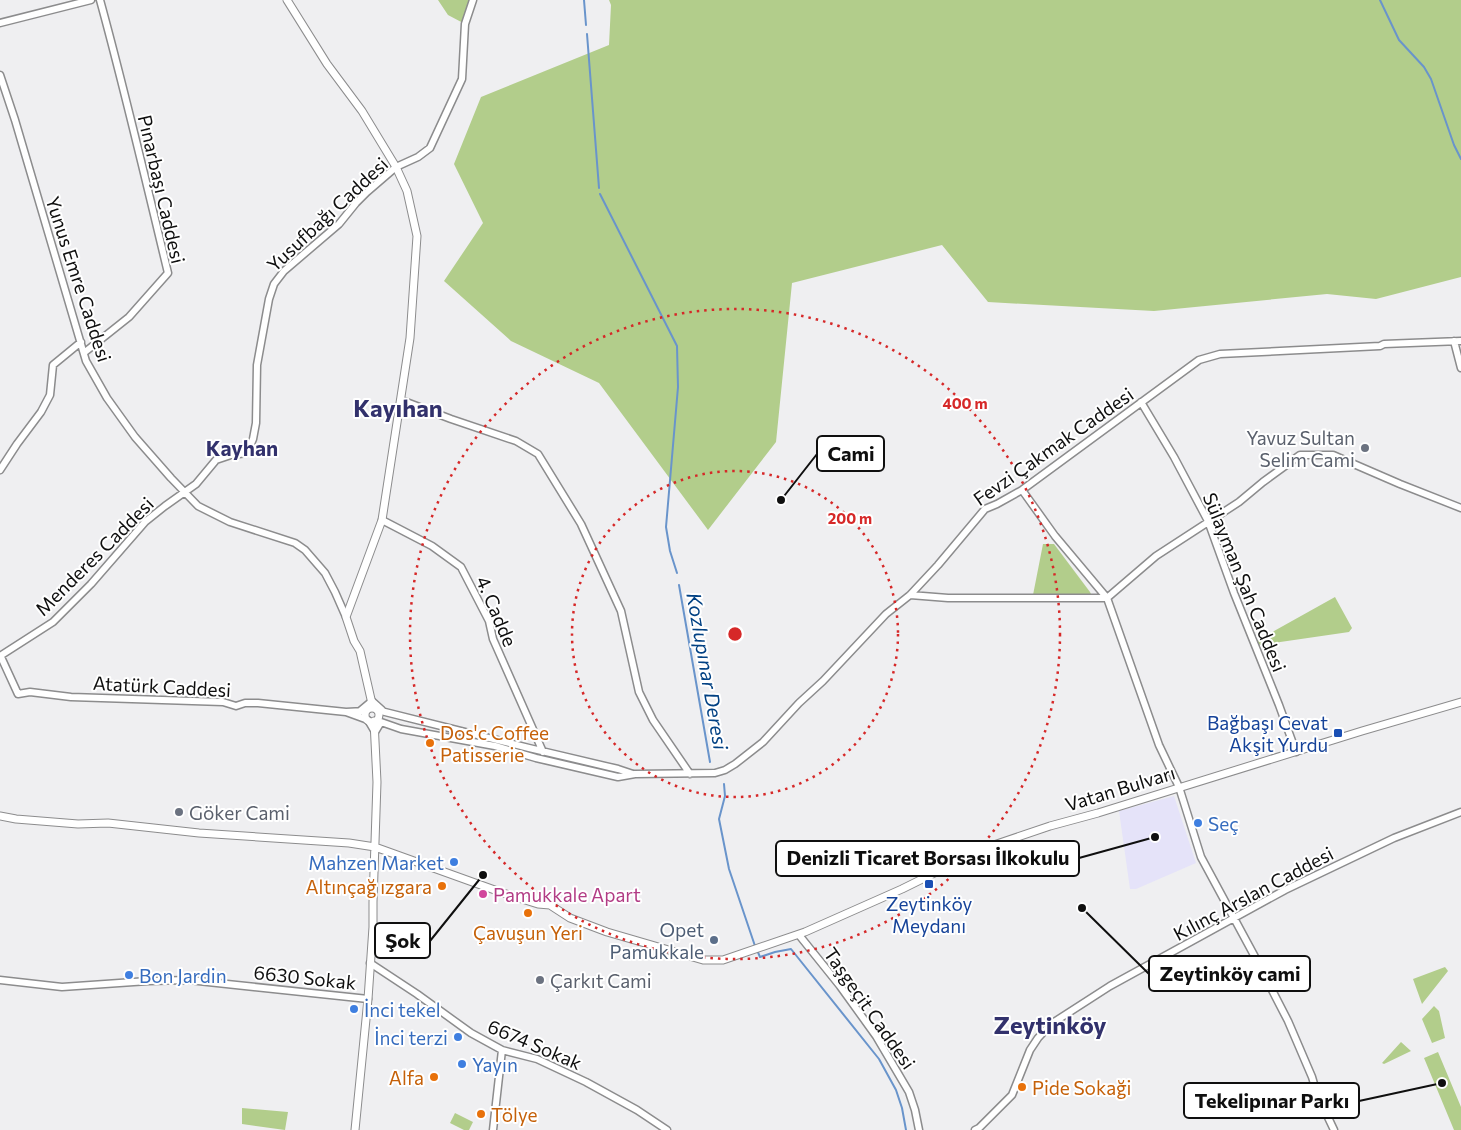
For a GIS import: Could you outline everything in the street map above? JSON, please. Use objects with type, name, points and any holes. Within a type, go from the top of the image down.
[{"type":"main road","points":[[287,0],[327,64],[362,111],[396,167],[407,192],[417,236],[410,338],[382,520],[346,617],[354,641],[360,651],[375,708],[379,716],[374,721]]},
{"type":"main road","name":"Vatan Bulvarı","points":[[0,816],[78,824],[108,823],[199,833],[375,846],[503,893],[550,906],[570,918],[607,932],[703,960],[724,960],[799,935],[902,889],[985,848],[1050,826],[1202,781],[1362,730],[1461,702]]},
{"type":"main road","points":[[355,1130],[373,927],[377,782],[374,721],[366,715],[375,708]]},
{"type":"street","points":[[0,23],[91,0]]},
{"type":"street","name":"Pınarbaşı Caddesi","points":[[85,352],[130,317],[168,273],[100,0]]},
{"type":"street","name":"Yusufbağı Caddesi","points":[[184,492],[196,484],[216,460],[231,455],[247,453],[253,439],[256,423],[257,365],[268,300],[274,284],[284,271],[339,224],[367,192],[396,167],[418,157],[430,148],[462,79],[465,24],[472,0]]},
{"type":"street","name":"Yunus Emre Caddesi","points":[[0,75],[86,360],[107,398],[125,426],[198,506],[222,518],[295,543],[305,550],[325,573],[336,592],[346,617]]},
{"type":"street","points":[[1458,341],[1461,368]]},
{"type":"street","name":"Fevzi Çakmak Caddesi","points":[[635,774],[716,773],[725,770],[763,742],[799,703],[823,682],[886,614],[910,595],[985,509],[1022,490],[1199,360],[1220,354],[1458,341]]},
{"type":"street","points":[[0,470],[41,412],[50,395],[53,366],[81,342]]},
{"type":"street","points":[[401,400],[516,442],[538,454],[581,524],[620,611],[639,692],[653,720],[690,774]]},
{"type":"street","name":"Sülayman Şah Caddesi","points":[[1141,402],[1174,457],[1208,520],[1234,593],[1296,752]]},
{"type":"street","points":[[910,595],[948,598],[1107,598],[1156,556],[1208,520],[1239,502],[1300,455],[1333,455],[1461,508]]},
{"type":"street","points":[[1022,490],[1055,536],[1107,598],[1159,745],[1179,787],[1199,851],[1288,1021],[1312,1077],[1317,1094],[1334,1130]]},
{"type":"street","name":"Menderes Caddesi","points":[[1,656],[53,622],[91,584],[145,522],[184,492]]},
{"type":"street","name":"4. Cadde","points":[[382,520],[432,546],[461,567],[489,621],[492,639],[543,752]]},
{"type":"street","name":"Atatürk Caddesi","points":[[1,656],[18,694],[30,692],[71,697],[223,702],[236,706],[245,703],[258,703],[346,712]]},
{"type":"street","points":[[346,712],[375,708],[635,774]]},
{"type":"street","points":[[346,712],[400,729],[495,746],[604,774],[618,777],[635,774]]},
{"type":"street","name":"Kılınç Arslan Caddesi","points":[[975,1130],[1012,1095],[1030,1050],[1051,1024],[1110,986],[1285,890],[1394,838],[1461,812]]},
{"type":"street","name":"Taşgeçit Caddesi","points":[[799,935],[840,986],[876,1036],[909,1092],[919,1130]]},
{"type":"street","name":"6674 Sokak","points":[[370,963],[471,1033],[502,1050],[537,1059],[586,1082],[667,1130]]},
{"type":"street","name":"6630 Sokak","points":[[0,980],[62,987],[189,980],[368,999]]},
{"type":"street","points":[[493,1130],[502,1050]]},
{"type":"shaded area","points":[[1174,796],[1196,863],[1136,889],[1130,889],[1119,811]]},
{"type":"green space","points":[[438,0],[473,0],[465,24],[448,15]]},
{"type":"green space","points":[[609,0],[1461,0],[1461,277],[1376,299],[1327,294],[1154,311],[988,302],[942,245],[792,283],[776,442],[708,530],[599,383],[511,341],[444,281],[483,223],[454,164],[481,97],[609,45],[611,5]]},
{"type":"green space","points":[[1043,544],[1054,544],[1092,596],[1033,595]]},
{"type":"green space","points":[[1335,597],[1352,628],[1349,632],[1260,645],[1256,641]]},
{"type":"green space","points":[[1445,967],[1448,971],[1422,1004],[1413,979]]},
{"type":"green space","points":[[1434,1006],[1439,1011],[1445,1038],[1432,1043],[1422,1019]]},
{"type":"green space","points":[[1401,1042],[1411,1051],[1384,1064],[1382,1063]]},
{"type":"green space","points":[[1438,1052],[1461,1107],[1461,1130],[1454,1130],[1424,1058]]},
{"type":"green space","points":[[242,1108],[288,1112],[285,1130],[242,1124]]},
{"type":"green space","points":[[455,1113],[473,1122],[469,1130],[464,1130],[450,1123]]},
{"type":"waterway","points":[[584,0],[586,25]]},
{"type":"waterway","points":[[1380,0],[1399,40],[1424,67],[1431,79],[1454,145],[1461,159]]},
{"type":"waterway","points":[[587,34],[599,188]]},
{"type":"waterway","points":[[600,194],[677,346],[678,387],[666,527],[670,551],[677,573]]},
{"type":"waterway","name":"Kozlupınar Deresi","points":[[679,585],[710,762]]},
{"type":"waterway","name":"Kozlupınar Deresi","points":[[724,784],[725,796],[719,819],[729,869],[755,946]]},
{"type":"waterway","name":"Kozlupınar Deresi","points":[[757,950],[760,957],[791,949],[879,1059],[896,1090],[906,1130]]},
{"type":"place","name":"Yavuz Sultan Selim Cami","points":[[1365,448]]},
{"type":"place","name":"Cami","points":[[781,500]]},
{"type":"place","name":"Bağbaşı Cevat Akşit Yurdu","points":[[1338,733]]},
{"type":"place","name":"Dos'c Coffee Patisserie","points":[[430,743]]},
{"type":"place","name":"Göker Cami","points":[[179,812]]},
{"type":"place","name":"Seç","points":[[1198,823]]},
{"type":"place","name":"Denizli Ticaret Borsası İlkokulu","points":[[1155,837]]},
{"type":"place","name":"Mahzen Market","points":[[454,862]]},
{"type":"place","name":"Şok","points":[[483,875]]},
{"type":"place","name":"Zeytinköy Meydanı","points":[[929,884]]},
{"type":"place","name":"Altınçağ ızgara","points":[[442,886]]},
{"type":"place","name":"Pamukkale Apart","points":[[483,894]]},
{"type":"place","name":"Zeytinköy cami","points":[[1082,908]]},
{"type":"place","name":"Çavuşun Yeri","points":[[528,913]]},
{"type":"place","name":"Opet Pamukkale","points":[[714,940]]},
{"type":"place","name":"Bon Jardin","points":[[129,975]]},
{"type":"place","name":"Çarkıt Cami","points":[[540,980]]},
{"type":"place","name":"İnci tekel","points":[[354,1009]]},
{"type":"place","name":"İnci terzi","points":[[458,1037]]},
{"type":"place","name":"Yayın","points":[[462,1064]]},
{"type":"place","name":"Alfa","points":[[434,1077]]},
{"type":"place","name":"Tekelipınar Parkı","points":[[1442,1083]]},
{"type":"place","name":"Pide Sokaği","points":[[1022,1087]]},
{"type":"place","name":"Tölye","points":[[481,1114]]},
{"type":"district","name":"Kayıhan","points":[[398,407]]},
{"type":"district","name":"Kayhan","points":[[242,447]]},
{"type":"district","name":"Zeytinköy","points":[[1050,1024]]}]
